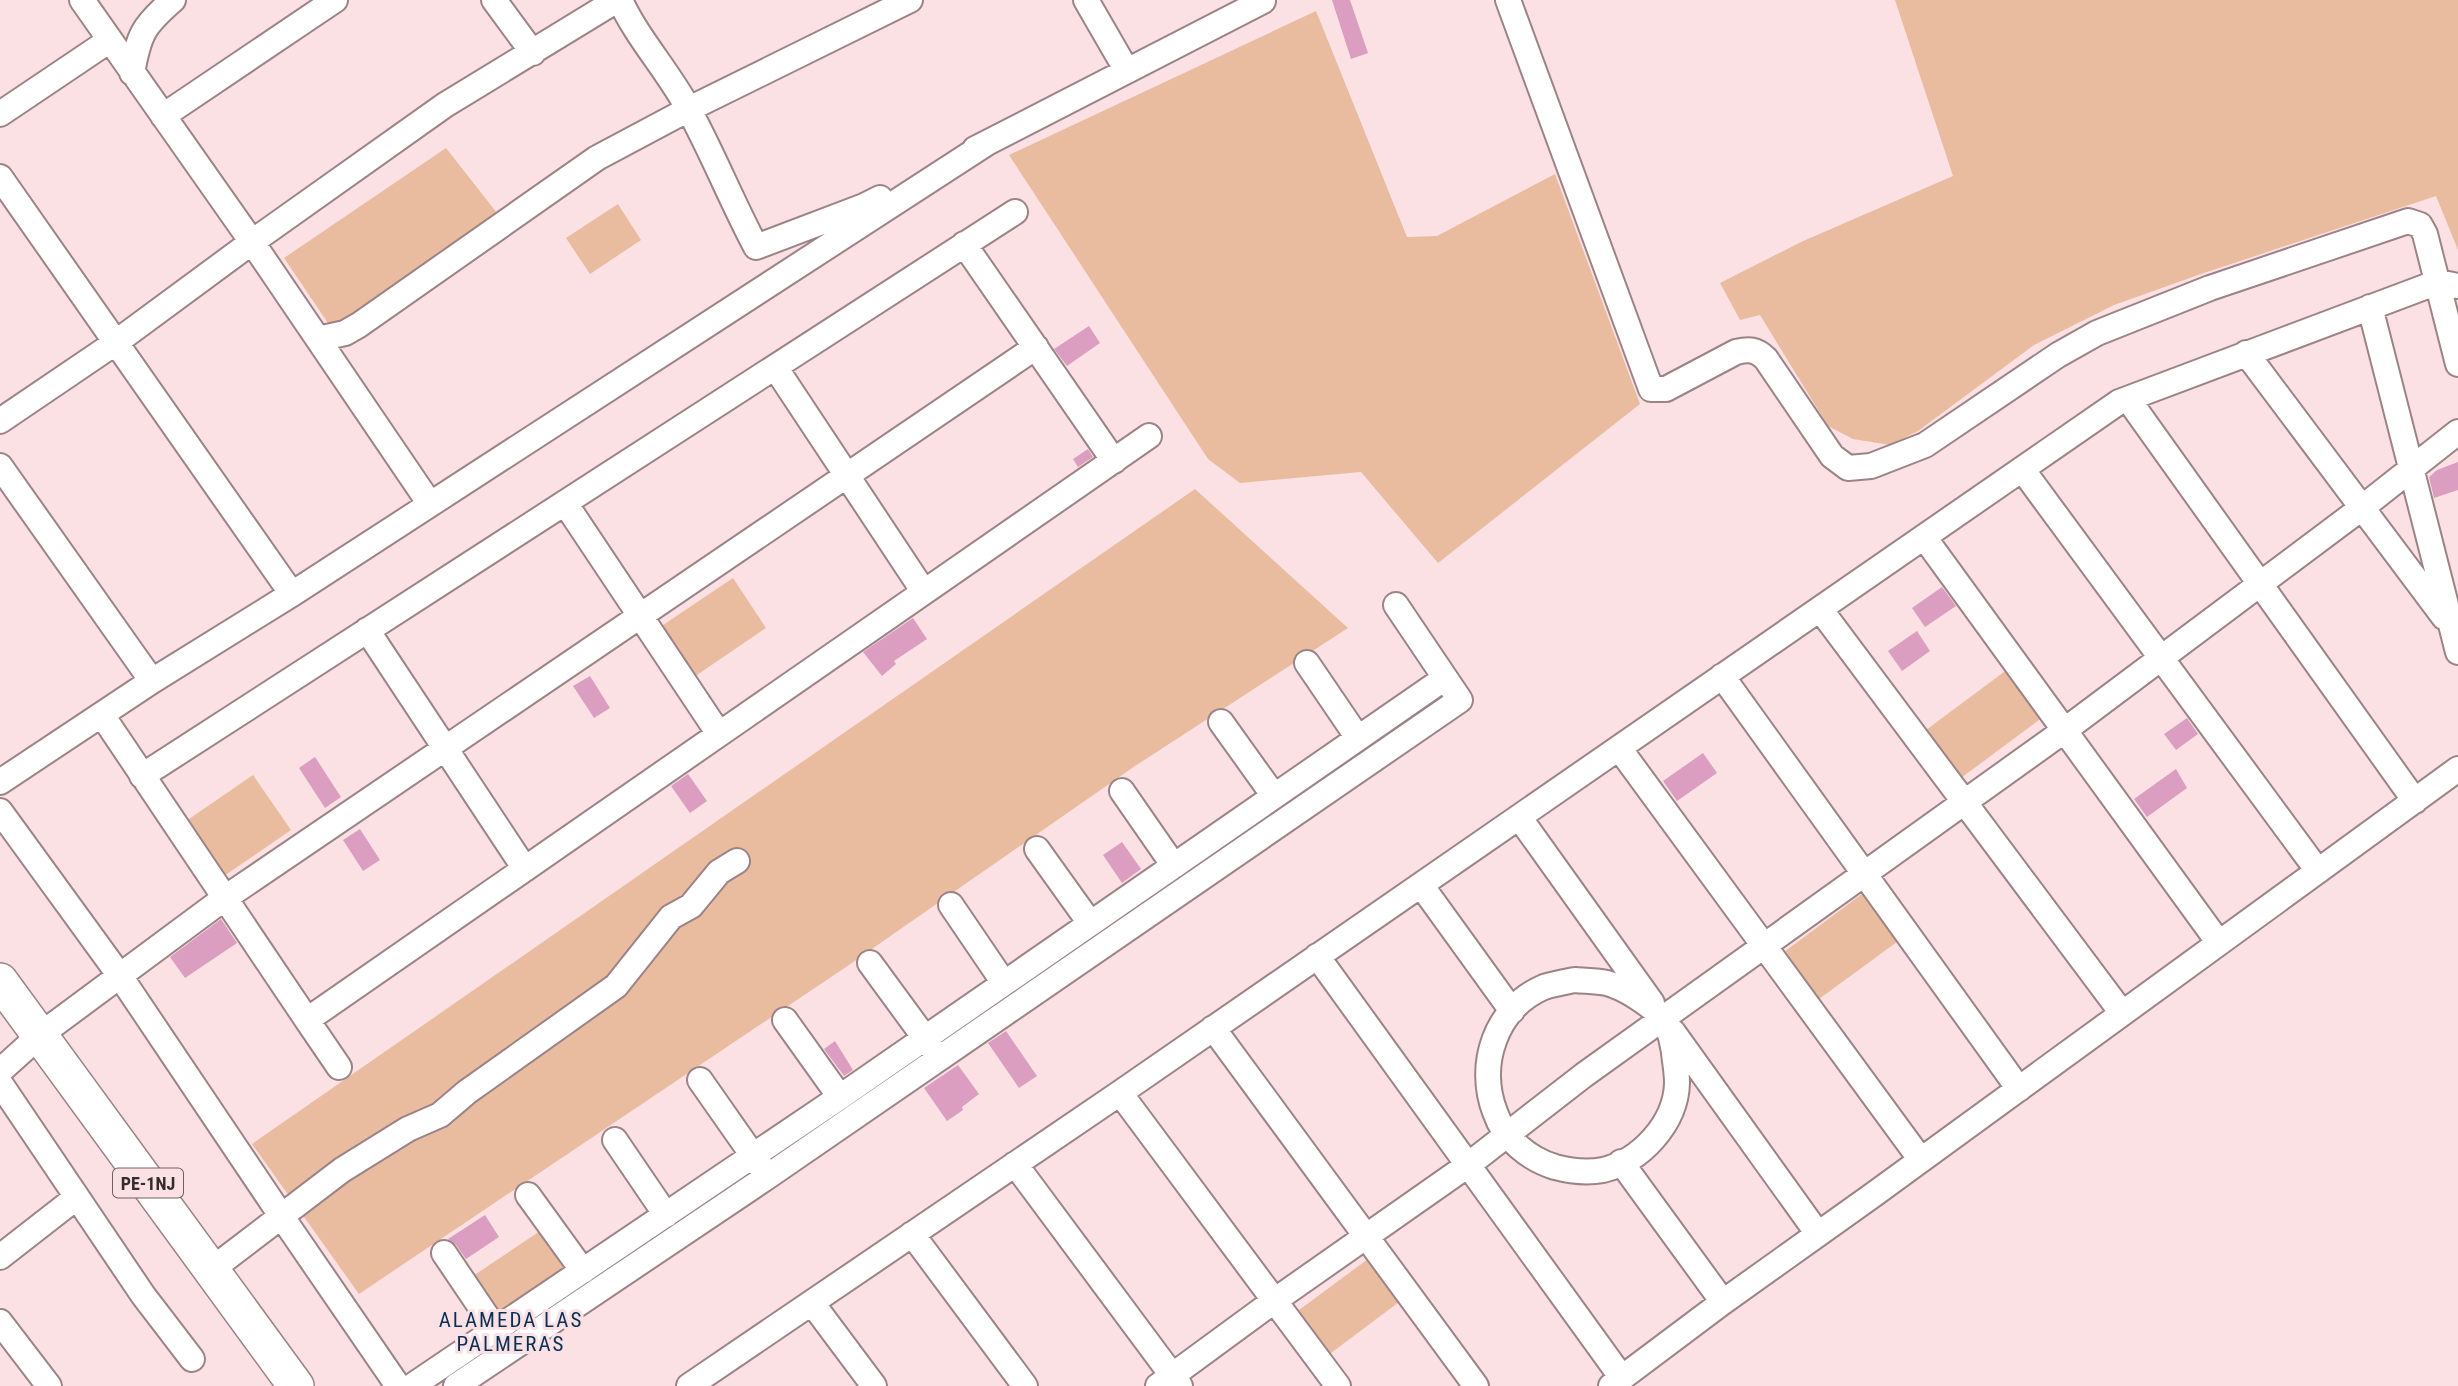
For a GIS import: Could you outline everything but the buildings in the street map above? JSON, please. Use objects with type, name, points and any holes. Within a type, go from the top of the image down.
[{"type":"highway","name":"PE-1NJ","points":[[0,981],[296,1386]]},
{"type":"street","points":[[82,0],[430,504]]},
{"type":"street","points":[[132,73],[137,42],[149,21],[173,0]]},
{"type":"street","points":[[163,116],[335,0]]},
{"type":"street","points":[[494,0],[533,53]]},
{"type":"street","points":[[0,421],[115,343],[251,242],[445,105],[619,0],[628,18],[650,47],[689,109],[756,247],[864,206],[1263,1]]},
{"type":"street","points":[[1086,0],[1127,71]]},
{"type":"street","points":[[1508,0],[1651,389],[1666,389],[1736,352],[1747,349],[1758,351],[1832,456],[1848,468],[1871,466],[1925,444],[2059,355],[2097,333],[2210,288],[2408,222],[2420,225],[2448,284],[2458,364]]},
{"type":"street","points":[[318,339],[345,333],[359,325],[597,158],[903,1]]},
{"type":"street","points":[[0,114],[110,40]]},
{"type":"street","points":[[0,782],[152,681],[292,594],[987,143]]},
{"type":"street","points":[[0,177],[292,594]]},
{"type":"street","points":[[142,776],[1015,212]]},
{"type":"street","points":[[964,244],[1114,461]]},
{"type":"street","points":[[689,1386],[716,1379],[812,1303],[2119,402],[2370,307],[2448,284]]},
{"type":"street","points":[[2370,307],[2458,652]]},
{"type":"street","points":[[0,1071],[40,1035],[224,898],[1036,347]]},
{"type":"street","points":[[2246,353],[2451,626]]},
{"type":"street","points":[[775,367],[924,592]]},
{"type":"street","points":[[2127,399],[2415,801]]},
{"type":"street","points":[[1015,1164],[1170,1383],[1274,1301],[1468,1165],[1584,1075],[2064,730],[2363,508],[2458,432]]},
{"type":"street","points":[[307,1020],[1149,436]]},
{"type":"street","points":[[0,466],[152,681]]},
{"type":"street","points":[[2022,469],[2318,871]]},
{"type":"street","points":[[565,503],[719,734]]},
{"type":"street","points":[[1924,537],[2219,943]]},
{"type":"street","points":[[456,1386],[767,1177],[1460,700],[1396,605]]},
{"type":"street","points":[[1820,609],[2122,1013]]},
{"type":"street","points":[[367,630],[525,869]]},
{"type":"street","points":[[1307,663],[1358,738]]},
{"type":"street","points":[[1722,676],[2019,1088]]},
{"type":"street","points":[[412,1386],[754,1156],[1445,678]]},
{"type":"street","points":[[102,715],[339,1067]]},
{"type":"street","points":[[1221,722],[1274,796]]},
{"type":"street","points":[[1619,748],[1921,1160]]},
{"type":"street","points":[[1317,956],[1468,1165],[1617,1382],[1723,1302],[2458,769]]},
{"type":"street","points":[[1122,791],[1174,866]]},
{"type":"street","points":[[0,811],[120,976],[398,1386]]},
{"type":"street","points":[[1519,817],[1818,1234]]},
{"type":"street","points":[[1037,849],[1090,923]]},
{"type":"street","points":[[211,1270],[342,1170],[408,1129],[440,1115],[467,1091],[616,986],[671,917],[691,906],[719,872],[737,861]]},
{"type":"street","points":[[1420,885],[1512,1011]]},
{"type":"street","points":[[951,905],[1004,983]]},
{"type":"street","points":[[870,963],[940,1058]]},
{"type":"street","points":[[1575,980],[1608,983],[1637,998],[1663,1018],[1675,1052],[1677,1084],[1670,1114],[1654,1139],[1630,1159],[1602,1170],[1572,1171],[1543,1163],[1517,1147],[1499,1123],[1488,1094],[1487,1064],[1496,1032],[1512,1011],[1543,988],[1575,980]]},
{"type":"street","points":[[785,1020],[840,1097]]},
{"type":"street","points":[[1213,1028],[1476,1386]]},
{"type":"street","points":[[700,1080],[767,1177]]},
{"type":"street","points":[[0,1083],[143,1295],[192,1359]]},
{"type":"street","points":[[1119,1093],[1338,1386]]},
{"type":"street","points":[[615,1140],[666,1215]]},
{"type":"street","points":[[1622,1163],[1723,1302]]},
{"type":"street","points":[[528,1195],[583,1271]]},
{"type":"street","points":[[0,1256],[77,1197]]},
{"type":"street","points":[[912,1234],[1025,1386]]},
{"type":"street","points":[[444,1253],[496,1330]]},
{"type":"street","points":[[812,1303],[874,1386]]},
{"type":"street","points":[[0,1322],[49,1386]]},
{"type":"shaded area","points":[[1895,0],[2458,0],[2458,250],[2436,196],[2114,305],[2034,345],[1918,431],[1890,445],[1853,439],[1828,426],[1760,315],[1740,320],[1720,283],[1801,242],[1953,176]]},
{"type":"shaded area","points":[[1316,11],[1407,237],[1437,236],[1555,174],[1640,404],[1438,563],[1361,472],[1240,483],[1208,459],[1009,155]]},
{"type":"shaded area","points":[[446,148],[501,218],[334,332],[284,258]]},
{"type":"shaded area","points":[[618,204],[641,240],[590,274],[566,238]]},
{"type":"shaded area","points":[[1195,489],[1348,628],[1135,766],[846,967],[359,1294],[252,1144]]},
{"type":"shaded area","points":[[733,578],[766,628],[694,677],[660,627]]},
{"type":"shaded area","points":[[2008,669],[2043,717],[1961,778],[1926,730]]},
{"type":"shaded area","points":[[253,775],[291,830],[224,876],[186,821]]},
{"type":"shaded area","points":[[1866,891],[1901,939],[1819,999],[1784,952]]},
{"type":"shaded area","points":[[540,1231],[566,1267],[499,1314],[473,1276]]},
{"type":"shaded area","points":[[1368,1259],[1399,1302],[1323,1359],[1291,1316]]},
{"type":"district","name":"ALAMEDA LAS PALMERAS","points":[[511,1332]]}]
